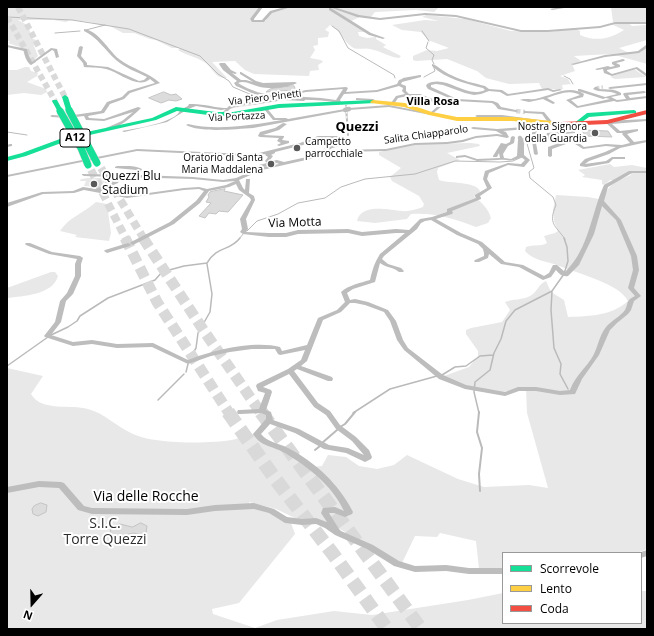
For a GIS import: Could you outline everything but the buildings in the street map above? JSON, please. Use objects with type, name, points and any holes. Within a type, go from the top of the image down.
[{"type":"main road","name":"A12","points":[[60,112],[65,97]]},
{"type":"main road","name":"A12","points":[[55,101],[92,168]]},
{"type":"main road","name":"Via Piero Pinetti","points":[[96,132],[142,122],[180,108],[223,114],[310,101],[344,104],[368,101],[386,102],[405,105],[462,120],[513,121],[527,117],[550,125],[579,122]]},
{"type":"main road","points":[[579,122],[592,114],[644,116]]},
{"type":"main road","points":[[579,122],[608,122],[644,116]]},
{"type":"main road","points":[[7,159],[24,155],[70,137],[96,132]]},
{"type":"street","points":[[261,7],[252,19],[253,21],[263,21],[271,12],[290,7]]},
{"type":"street","points":[[327,7],[370,34],[383,38]]},
{"type":"street","points":[[331,7],[358,16],[380,19],[425,14],[456,16],[521,31],[548,31],[600,27],[610,24],[647,23]]},
{"type":"street","points":[[560,7],[584,7]]},
{"type":"street","points":[[552,9],[569,7]]},
{"type":"street","points":[[60,112],[67,117],[103,112],[108,103],[123,98],[130,91],[158,83],[124,64],[112,55],[102,40],[85,30]]},
{"type":"street","points":[[7,46],[26,50],[26,54],[31,64],[51,49],[56,50],[57,57]]},
{"type":"street","points":[[573,64],[605,56],[639,52],[647,46]]},
{"type":"street","points":[[81,48],[79,56],[85,63],[85,66],[111,69],[139,82],[145,81],[149,77]]},
{"type":"street","points":[[616,65],[613,63],[623,60]]},
{"type":"street","points":[[235,73],[230,72],[224,64],[221,64],[224,69],[240,81],[266,86],[295,83],[264,84],[255,82],[241,73]]},
{"type":"street","points":[[433,64],[438,69],[454,78],[484,87],[488,90]]},
{"type":"street","points":[[597,69],[616,65]]},
{"type":"street","points":[[616,65],[618,66],[605,69],[605,72],[612,75],[637,68],[647,76]]},
{"type":"street","points":[[438,69],[453,75],[458,74]]},
{"type":"street","name":"Via Portazza","points":[[188,125],[197,128],[244,128],[311,117],[377,91],[399,85],[401,80],[420,76],[404,78]]},
{"type":"street","points":[[240,81],[236,83],[237,85],[266,96]]},
{"type":"street","points":[[433,219],[441,214],[450,213],[449,210],[479,198],[478,196],[490,188],[485,179],[487,172],[508,164],[522,166],[528,160],[522,156],[522,144],[520,138],[521,131],[513,121],[498,108],[495,102],[456,100],[428,85],[440,82],[464,92],[498,90],[507,95],[548,89],[553,91],[576,90],[604,98]]},
{"type":"street","points":[[603,87],[611,88],[647,84]]},
{"type":"street","points":[[399,85],[405,87],[404,91],[407,95]]},
{"type":"street","points":[[280,96],[342,87],[346,88],[344,104]]},
{"type":"street","points":[[596,88],[594,89],[602,91],[613,90],[620,94],[606,97],[613,100]]},
{"type":"street","points":[[522,100],[544,98],[570,92],[580,92],[582,96],[568,100],[577,107],[613,100],[630,100],[647,97]]},
{"type":"street","points":[[630,100],[625,94],[644,92]]},
{"type":"street","points":[[302,97],[260,97],[246,94],[302,97],[310,101]]},
{"type":"street","points":[[394,103],[397,97],[419,95],[441,104],[432,112]]},
{"type":"street","points":[[544,98],[554,103]]},
{"type":"street","points":[[357,99],[378,101]]},
{"type":"street","name":"Via Piero Pinetti","points":[[223,114],[230,107],[256,102]]},
{"type":"street","points":[[86,115],[87,119],[99,121],[139,108],[124,122],[97,130],[96,132]]},
{"type":"street","name":"Via Portazza","points":[[265,108],[274,119],[306,116],[311,117]]},
{"type":"street","points":[[477,116],[527,117],[541,112]]},
{"type":"street","points":[[272,150],[272,148],[286,142],[280,141],[281,137],[260,136],[262,133],[277,129],[292,121]]},
{"type":"street","name":"Salita Chiapparolo","points":[[496,130],[513,121]]},
{"type":"street","points":[[548,138],[549,134],[574,132],[579,122]]},
{"type":"street","points":[[608,122],[619,132],[636,130],[624,134],[633,144]]},
{"type":"street","points":[[458,157],[465,156],[477,160],[511,160],[520,156],[520,142],[550,125],[556,132],[567,133]]},
{"type":"street","name":"Salita Chiapparolo","points":[[261,169],[338,151],[386,150],[415,144],[463,141],[476,137],[497,135],[507,137],[504,133],[496,130],[473,128]]},
{"type":"street","points":[[7,176],[137,150],[245,155],[301,144],[318,136],[341,137],[347,140],[346,143],[330,147],[321,155],[315,157]]},
{"type":"street","points":[[495,156],[501,147],[512,143],[513,137]]},
{"type":"street","points":[[536,154],[534,142],[548,138],[574,142],[583,148],[606,145],[621,146]]},
{"type":"street","points":[[622,158],[612,158],[607,162],[582,165],[589,159],[621,146],[647,141]]},
{"type":"street","points":[[550,156],[550,148],[556,145],[574,142]]},
{"type":"street","points":[[556,145],[564,144]]},
{"type":"street","points":[[502,159],[501,154],[506,145]]},
{"type":"street","name":"Salita Chiapparolo","points":[[360,150],[368,146]]},
{"type":"street","points":[[270,162],[267,161],[271,156],[268,155],[280,149]]},
{"type":"street","points":[[585,154],[589,159]]},
{"type":"street","points":[[37,171],[36,169],[63,161]]},
{"type":"street","points":[[7,205],[42,193],[74,192],[83,188],[127,197],[184,189],[199,188],[207,190],[227,186],[261,169],[260,166],[270,162],[277,161],[284,164]]},
{"type":"street","points":[[117,167],[140,169],[136,177]]},
{"type":"street","points":[[92,168],[120,177],[219,178],[237,180]]},
{"type":"street","points":[[348,302],[344,292],[373,280],[376,265],[379,259],[415,228],[417,223],[425,218],[433,219],[458,234],[480,243],[503,263],[509,266],[521,266],[543,278],[552,273],[555,266],[564,274],[576,265],[591,234],[606,186],[631,172],[647,172]]},
{"type":"street","points":[[97,191],[116,182],[120,177]]},
{"type":"street","points":[[237,180],[240,189],[247,193],[248,180]]},
{"type":"street","points":[[107,251],[131,244],[172,223],[198,202],[207,190]]},
{"type":"street","name":"Via Motta","points":[[247,193],[253,200],[243,219],[245,229],[244,232],[269,235],[286,235],[298,232],[348,231],[362,234],[396,231],[409,232]]},
{"type":"street","points":[[262,411],[268,392],[260,389],[259,386],[290,371],[304,361],[308,347],[320,319],[339,311],[348,302],[356,301],[366,303],[386,311],[393,320],[400,340],[406,349],[441,377],[465,387],[505,394],[518,390],[536,389],[560,393],[573,392],[578,376],[595,358],[600,343],[610,326],[628,312],[631,300],[638,296],[631,288],[636,270],[634,256],[618,220],[601,201]]},
{"type":"street","points":[[28,244],[51,253],[80,258],[78,264],[78,276],[70,294],[63,301],[58,322],[49,336],[73,344],[92,342],[117,346],[154,345],[188,362],[200,356],[228,350],[274,347],[278,348],[280,353],[308,347]]},
{"type":"street","points":[[477,261],[486,257],[488,253],[486,249]]},
{"type":"street","points":[[379,259],[386,265],[400,269],[401,271]]},
{"type":"street","points":[[297,367],[330,379]]},
{"type":"street","points":[[269,421],[297,431],[327,447],[348,451],[365,459],[368,457],[366,452],[338,427],[328,413],[316,405],[290,371]]},
{"type":"street","points":[[240,412],[262,411],[270,415],[269,421],[257,434],[266,442],[286,451],[330,484],[349,511],[347,514],[331,509],[326,510],[325,513],[338,533]]},
{"type":"street","name":"Via delle Rocche","points":[[7,490],[39,484],[61,485],[81,508],[105,512],[137,510],[187,512],[215,508],[254,506],[271,511],[285,520],[302,522],[316,521],[328,526],[338,533],[370,547],[397,564],[415,569],[446,568],[468,571],[502,571]]},
{"type":"green space","points":[[7,7],[259,7],[250,20],[259,22],[266,21],[267,16],[274,11],[291,7],[439,7],[434,12],[416,10],[375,12],[370,18],[362,16],[349,22],[365,32],[358,32],[359,36],[367,38],[376,37],[376,39],[386,45],[383,47],[401,56],[399,58],[370,49],[354,48],[349,45],[330,25],[325,30],[329,32],[328,37],[318,38],[318,45],[313,46],[315,50],[310,58],[321,60],[323,62],[318,65],[319,70],[310,71],[309,76],[254,74],[245,70],[235,61],[212,62],[227,78],[223,78],[216,75],[204,62],[178,50],[181,48],[172,48],[156,40],[134,33],[123,33],[110,26],[70,20],[66,22],[53,20],[18,20],[29,26],[31,38],[36,40],[34,46],[38,56],[32,62],[27,53],[28,50],[8,43],[10,42],[7,40]]},
{"type":"green space","points":[[611,7],[647,7],[647,23],[613,22]]},
{"type":"green space","points":[[426,15],[466,19],[511,31],[548,32],[576,29],[580,31],[580,35],[597,39],[613,36],[624,30],[611,24],[628,23],[632,26],[647,25],[647,40],[619,48],[629,53],[574,56],[581,61],[572,64],[575,71],[560,76],[568,79],[571,84],[562,85],[563,89],[542,89],[539,83],[509,84],[486,78],[477,71],[447,59],[413,60],[413,56],[427,50],[437,51],[449,48],[428,40],[421,32],[402,30],[392,25],[425,20],[439,21],[422,17]]},
{"type":"green space","points":[[647,47],[647,64],[615,55],[641,52]]},
{"type":"green space","points":[[29,67],[31,71],[38,73],[37,76],[27,82],[46,89],[47,92],[41,95],[24,93],[7,95],[7,70],[17,70]]},
{"type":"green space","points":[[634,69],[646,77],[615,79],[610,77]]},
{"type":"green space","points":[[418,144],[479,144],[480,146],[447,153],[460,160],[438,168],[437,172],[439,180],[468,184],[480,191],[479,194],[474,196],[488,211],[491,218],[488,223],[476,227],[460,221],[428,214],[411,214],[407,219],[375,223],[357,221],[360,215],[370,210],[383,209],[407,211],[423,207],[424,204],[419,196],[392,181],[390,177],[401,168],[379,155],[379,152]]},
{"type":"green space","name":"S.I.C. Torre Quezzi","points":[[610,164],[614,167],[632,165],[647,168],[647,549],[640,552],[502,552],[502,568],[479,569],[476,541],[440,533],[437,537],[415,536],[402,563],[325,521],[301,521],[276,509],[249,502],[249,505],[290,520],[295,534],[239,603],[212,609],[213,614],[255,628],[277,620],[334,611],[372,615],[502,593],[502,624],[642,624],[642,591],[647,591],[647,629],[7,629],[7,368],[43,376],[31,394],[36,400],[42,403],[88,409],[105,417],[133,434],[154,440],[181,442],[222,441],[232,440],[258,432],[266,439],[288,449],[313,467],[322,466],[328,455],[346,457],[359,466],[377,469],[394,465],[407,455],[458,479],[484,487],[529,485],[548,488],[527,413],[526,388],[503,392],[465,386],[444,376],[469,367],[478,356],[478,351],[466,334],[466,330],[502,322],[510,310],[505,302],[530,296],[543,282],[546,281],[551,292],[564,300],[568,317],[600,314],[615,310],[628,301],[616,289],[607,284],[555,264],[536,259],[525,251],[526,247],[547,243],[544,236],[558,231],[554,221],[553,210],[556,195],[588,197],[604,200],[607,190],[613,184],[631,175],[631,171],[614,180],[610,180],[605,185],[602,184],[602,180],[582,177],[585,175],[578,170]]},
{"type":"green space","points":[[113,178],[107,183],[104,182],[101,187],[84,186],[86,181],[80,181],[81,179]]},
{"type":"green space","points":[[96,202],[107,204],[111,233],[109,241],[75,237],[77,235],[60,231],[68,222]]},
{"type":"green space","points":[[51,272],[55,272],[58,276],[55,282],[44,291],[7,298],[7,288]]},
{"type":"shaded area","points":[[290,98],[306,99],[304,101],[284,100],[249,106]]},
{"type":"shaded area","points":[[189,104],[200,104],[221,108],[242,107],[221,110],[196,106],[188,109],[167,122],[124,132],[122,131],[145,127],[164,121],[172,118]]},
{"type":"waterway","points":[[7,17],[72,20],[104,25]]},
{"type":"waterway","points":[[86,30],[104,25]]},
{"type":"waterway","points":[[104,25],[129,29],[200,56],[218,74],[229,81],[233,87],[266,101]]},
{"type":"waterway","points":[[332,26],[339,31],[348,48],[394,75],[395,78]]},
{"type":"waterway","points":[[55,33],[80,31]]},
{"type":"waterway","points":[[422,31],[429,41]]},
{"type":"waterway","points":[[428,42],[426,48],[434,55],[432,60],[434,64]]},
{"type":"waterway","points":[[424,77],[435,71],[433,65]]},
{"type":"waterway","points":[[564,76],[570,79],[573,84]]},
{"type":"waterway","points":[[7,132],[27,135]]},
{"type":"waterway","points":[[526,140],[534,168],[529,172],[530,178],[553,197],[556,205],[553,216],[554,224],[565,239]]},
{"type":"waterway","points":[[247,231],[257,221],[278,214],[298,203],[325,198],[341,187],[365,179],[415,174],[455,161],[500,162],[513,161],[522,157]]},
{"type":"waterway","points":[[239,239],[244,233]]},
{"type":"waterway","points":[[552,291],[564,274],[568,261],[567,247],[564,238]]},
{"type":"waterway","points":[[51,335],[68,327],[77,321],[80,316],[108,298],[155,280],[162,272],[184,266],[207,263],[215,253],[232,245],[239,239]]},
{"type":"waterway","points":[[189,360],[196,348],[198,333],[210,312],[212,294],[207,264]]},
{"type":"waterway","points":[[479,413],[474,392],[475,382],[490,370],[494,353],[501,339],[506,321],[515,310],[552,291]]},
{"type":"waterway","points":[[552,291],[551,310],[554,348],[561,364],[560,374],[568,389]]},
{"type":"waterway","points":[[7,366],[48,337]]},
{"type":"waterway","points":[[442,375],[455,367],[466,366],[480,356],[493,355]]},
{"type":"waterway","points":[[186,372],[188,364]]},
{"type":"waterway","points":[[158,400],[184,374]]},
{"type":"waterway","points":[[353,413],[390,389],[437,376]]},
{"type":"waterway","points":[[340,427],[345,424],[355,412]]},
{"type":"waterway","points":[[479,413],[477,432],[482,448],[479,474],[480,491]]},
{"type":"waterway","points":[[322,443],[337,430]]},
{"type":"waterway","points":[[315,450],[320,446]]},
{"type":"tunnel","points":[[18,7],[65,97]]},
{"type":"tunnel","points":[[7,17],[55,101]]},
{"type":"tunnel","points":[[596,88],[603,87]]},
{"type":"tunnel","points":[[516,111],[525,112]]},
{"type":"tunnel","points":[[101,168],[144,239]]},
{"type":"tunnel","points":[[91,170],[126,239]]},
{"type":"tunnel","points":[[125,238],[157,302],[229,413]]},
{"type":"tunnel","points":[[143,238],[204,331],[261,413]]},
{"type":"tunnel","points":[[228,412],[276,480],[333,554],[387,629]]},
{"type":"tunnel","points":[[261,412],[421,629]]},
{"type":"railway","points":[[346,106],[348,135]]},
{"type":"traffic: fast","points":[[65,97],[69,110]]},
{"type":"traffic: fast","points":[[55,101],[60,111]]},
{"type":"traffic: fast","points":[[7,159],[24,155],[70,137],[154,119],[176,109],[216,114],[233,114],[279,106],[373,102]]},
{"type":"traffic: fast","points":[[69,110],[97,163]]},
{"type":"traffic: fast","points":[[60,111],[81,148],[88,165]]},
{"type":"traffic: fast","points":[[576,124],[587,115],[634,112]]},
{"type":"traffic: slow","points":[[373,102],[405,105],[431,114],[457,119],[513,119],[561,124]]},
{"type":"traffic: jam","points":[[561,124],[607,122],[647,112]]},
{"type":"place","name":"Nostra Signora della Guardia","points":[[595,133]]},
{"type":"place","name":"Campetto parrocchiale","points":[[297,148]]},
{"type":"place","name":"Oratorio di Santa Maria Maddalena","points":[[271,164]]},
{"type":"place","name":"Quezzi Blu Stadium","points":[[94,184]]},
{"type":"district","name":"Villa Rosa","points":[[433,102]]},
{"type":"district","name":"Quezzi","points":[[357,127]]}]
